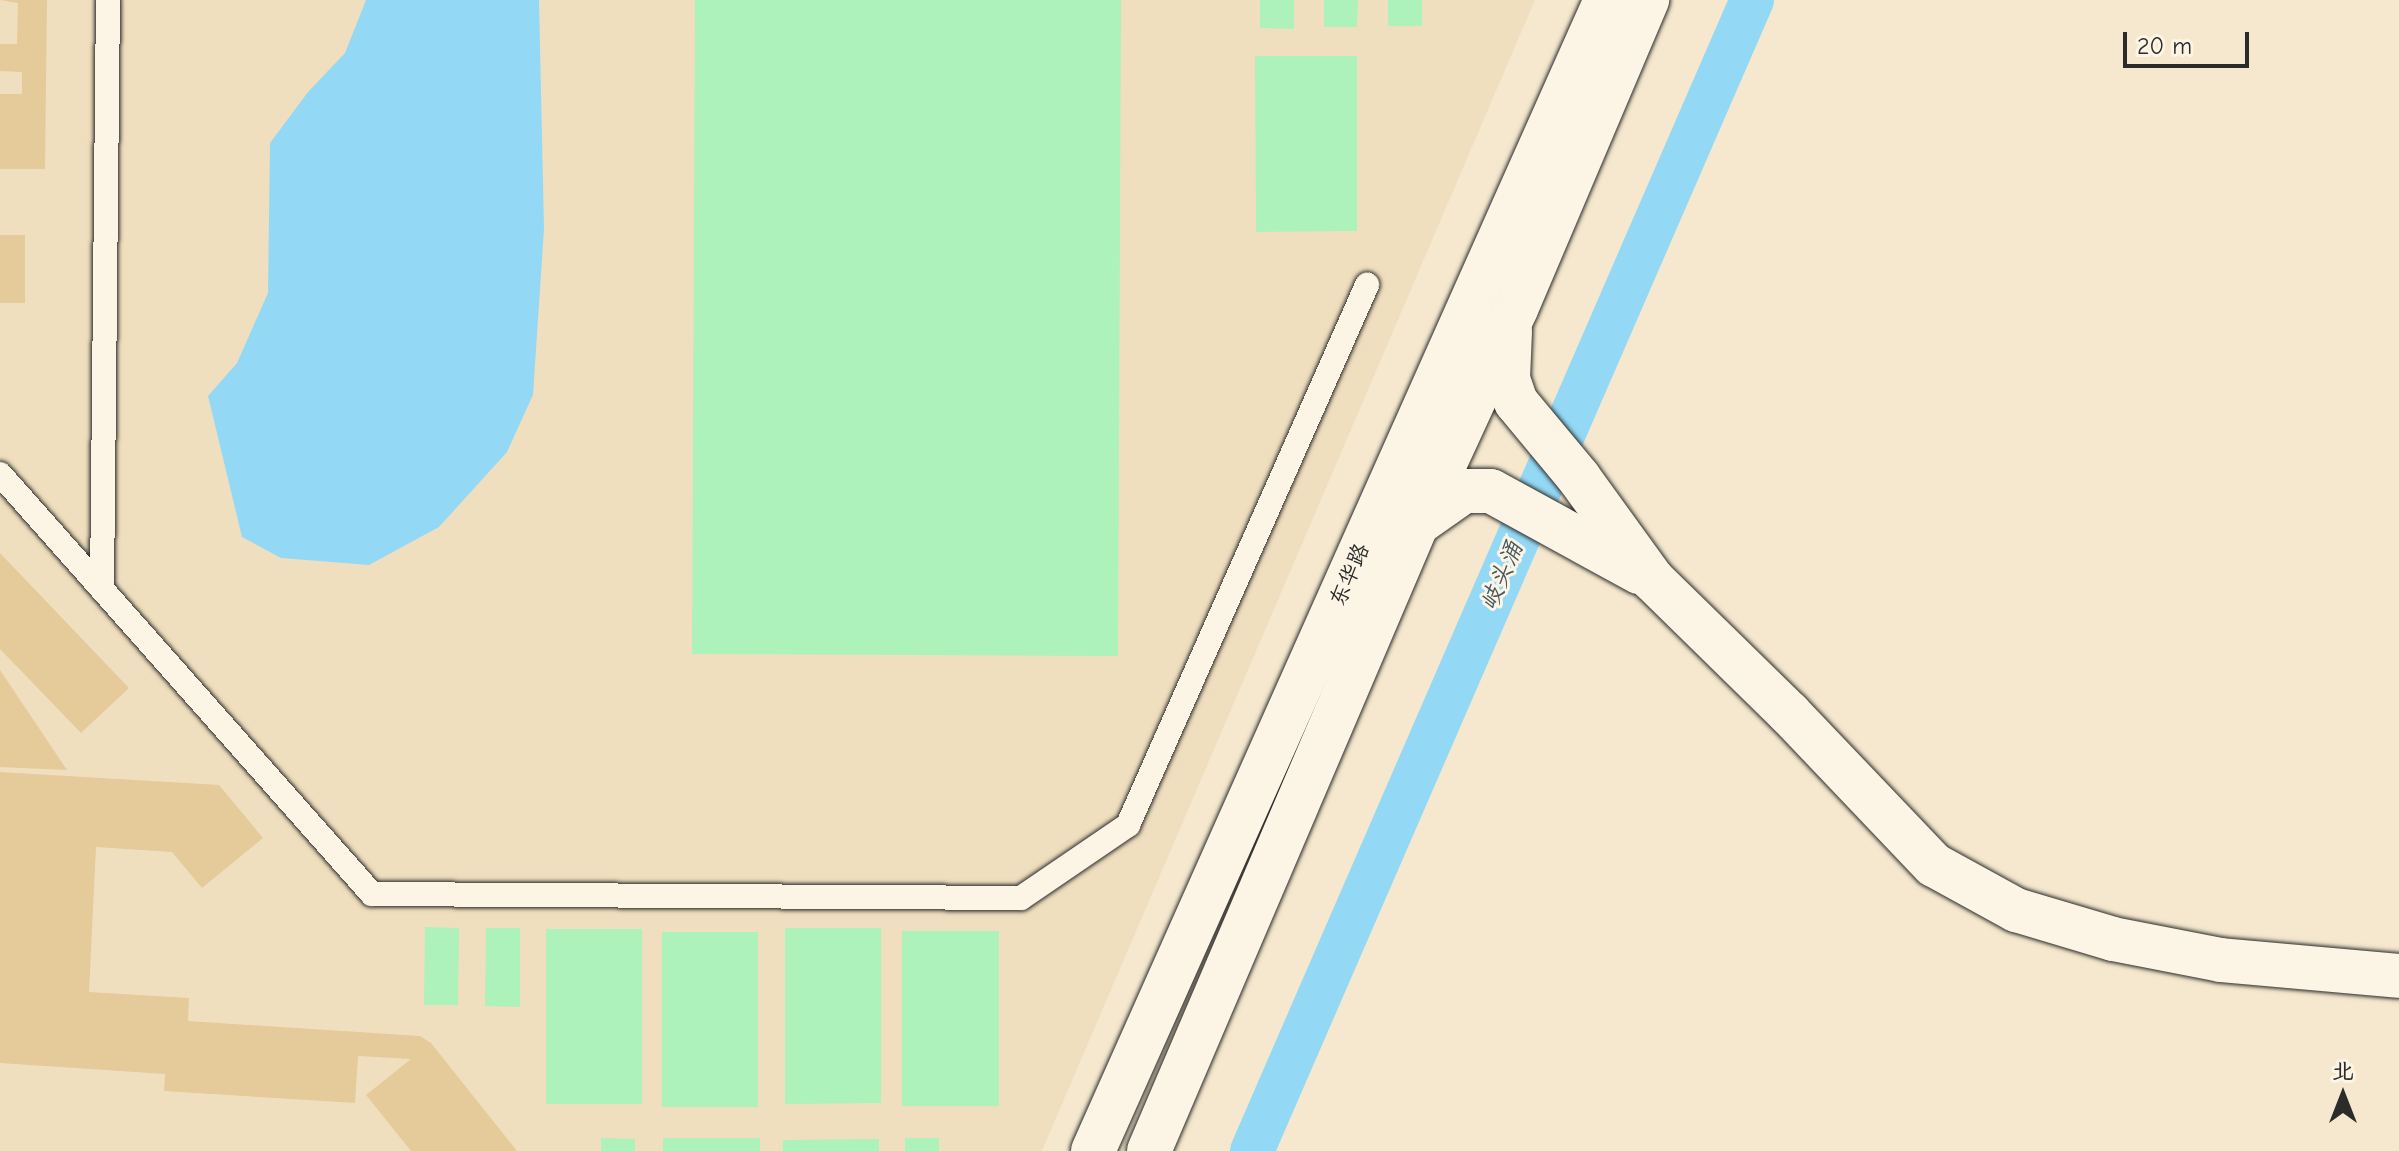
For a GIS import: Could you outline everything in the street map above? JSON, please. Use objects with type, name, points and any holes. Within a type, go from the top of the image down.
[{"type":"main road","name":"东华路","points":[[1093,1151],[1606,0]]},
{"type":"main road","name":"东华路","points":[[1149,1151],[1417,524],[1516,309],[1647,0]]},
{"type":"main road","points":[[1516,309],[1508,337],[1508,379],[1516,402],[1579,478],[1652,579],[1789,713],[1934,865],[2016,910],[2113,939],[2221,960],[2399,976]]},
{"type":"main road","points":[[1417,524],[1464,491],[1491,491],[1652,579]]},
{"type":"lane","points":[[102,589],[108,0]]},
{"type":"lane","points":[[0,474],[372,894],[1021,898],[1128,825],[1367,285]]},
{"type":"shaded area","points":[[0,0],[1535,0],[1042,1151],[0,1151]]},
{"type":"green space","points":[[695,0],[1121,0],[1118,656],[692,654]]},
{"type":"green space","points":[[1260,0],[1294,0],[1294,29],[1260,28]]},
{"type":"green space","points":[[1324,0],[1358,0],[1357,27],[1324,27]]},
{"type":"green space","points":[[1388,0],[1422,0],[1422,26],[1388,26]]},
{"type":"green space","points":[[1255,56],[1357,56],[1357,231],[1256,232]]},
{"type":"green space","points":[[425,927],[459,928],[458,1005],[424,1005]]},
{"type":"green space","points":[[486,928],[520,928],[520,1007],[485,1006]]},
{"type":"green space","points":[[785,928],[881,928],[881,1103],[785,1104]]},
{"type":"green space","points":[[546,929],[642,929],[642,1104],[546,1104]]},
{"type":"green space","points":[[902,931],[999,931],[999,1106],[902,1106]]},
{"type":"green space","points":[[662,932],[758,932],[758,1107],[662,1107]]},
{"type":"green space","points":[[601,1138],[635,1139],[635,1151],[601,1151]]},
{"type":"green space","points":[[663,1138],[760,1138],[760,1151],[663,1151]]},
{"type":"green space","points":[[905,1138],[939,1138],[939,1151],[905,1151]]},
{"type":"green space","points":[[879,1139],[879,1151],[783,1151],[783,1140]]},
{"type":"water","points":[[366,0],[539,0],[544,229],[533,395],[507,452],[439,527],[369,565],[281,558],[242,537],[208,396],[237,363],[268,293],[270,143],[308,92],[345,53]]},
{"type":"building","points":[[0,0],[47,0],[45,169],[0,169],[0,94],[22,94],[22,72],[0,71],[0,44],[17,44],[18,3]]},
{"type":"building","points":[[0,235],[25,235],[25,303],[0,303]]},
{"type":"building","points":[[0,553],[129,688],[81,733],[0,649]]},
{"type":"building","points":[[0,670],[67,770],[0,767]]},
{"type":"building","points":[[0,772],[219,785],[263,838],[202,888],[172,852],[96,847],[89,992],[189,998],[188,1021],[420,1036],[431,1043],[517,1151],[411,1151],[366,1095],[411,1059],[358,1056],[355,1103],[164,1091],[165,1074],[0,1063]]},
{"type":"waterway","name":"岐头涌","points":[[1252,1151],[1752,0]]}]
